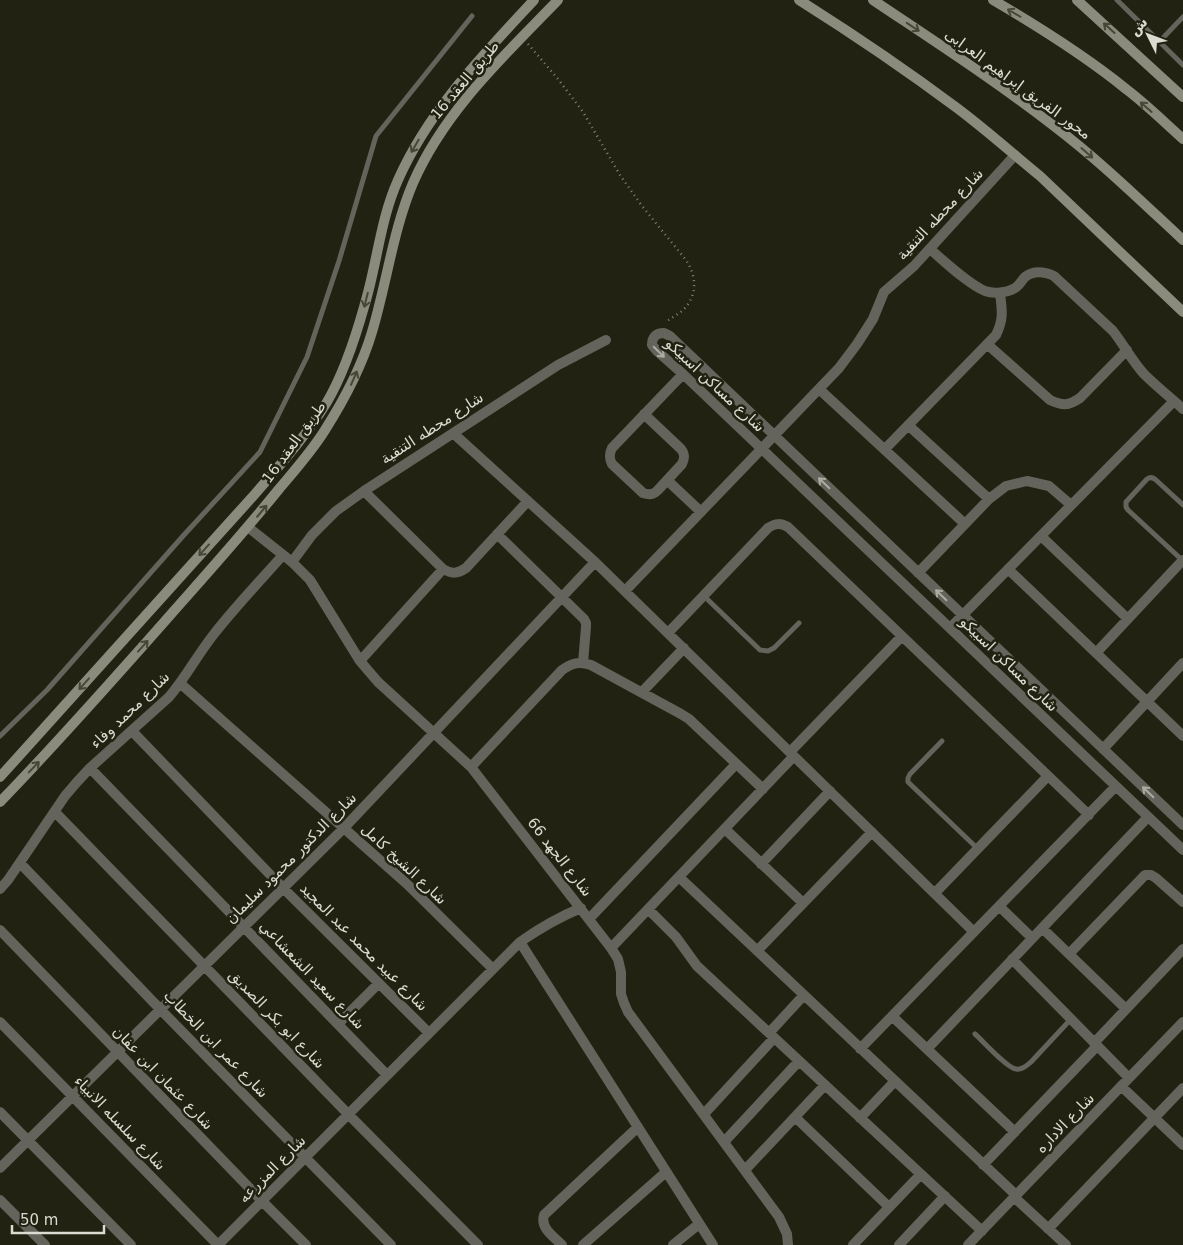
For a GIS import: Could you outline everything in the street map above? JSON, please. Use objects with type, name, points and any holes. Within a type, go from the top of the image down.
[{"type":"street","name":"طريق العقد 16","points":[[0,777],[255,494],[291,451],[328,401],[337,384],[364,307],[387,209],[397,181],[414,147],[447,97],[495,41],[534,0]]},
{"type":"street","name":"طريق العقد 16","points":[[0,802],[38,764],[248,527],[300,464],[324,431],[362,361],[372,332],[403,209],[413,182],[426,157],[444,126],[468,95],[558,0]]},
{"type":"street","points":[[799,0],[884,56],[958,109],[1015,155],[1040,176],[1183,312]]},
{"type":"street","name":"محور الفريق إبراهيم العرابى","points":[[873,0],[995,83],[1055,127],[1084,150],[1183,240]]},
{"type":"street","points":[[993,0],[1078,53],[1128,90],[1183,139]]},
{"type":"street","points":[[1078,0],[1183,97]]},
{"type":"street","name":"شارع محطه التنقية","points":[[819,389],[839,368],[857,344],[873,319],[884,292],[914,266],[1015,155]]},
{"type":"street","points":[[930,249],[974,285],[986,292],[1000,293],[1014,288],[1027,276],[1036,272],[1045,272],[1054,276],[1113,332],[1145,375],[1183,409]]},
{"type":"street","points":[[884,449],[996,335],[1001,325],[1003,314],[1000,293]]},
{"type":"street","name":"شارع مساكن اسبيكو","points":[[1183,825],[667,334],[656,334],[652,341],[654,349],[683,374],[1183,850]]},
{"type":"street","name":"شارع محطه التنقية","points":[[292,562],[312,535],[330,517],[364,491],[558,365],[606,340]]},
{"type":"street","points":[[987,344],[1050,400],[1060,405],[1071,404],[1080,398],[1127,350]]},
{"type":"street","points":[[644,414],[681,449],[685,459],[654,494],[648,495],[643,493],[612,464],[609,459],[609,453],[612,448],[644,414],[683,374]]},
{"type":"street","points":[[625,592],[819,389],[965,524]]},
{"type":"street","points":[[950,628],[1174,400]]},
{"type":"street","points":[[908,425],[989,500]]},
{"type":"street","points":[[453,433],[595,562],[974,932]]},
{"type":"street","points":[[667,480],[701,512]]},
{"type":"street","points":[[918,573],[989,500],[1006,486],[1027,481],[1048,486],[1071,506]]},
{"type":"street","points":[[364,491],[444,569],[451,573],[459,573],[466,568],[528,501]]},
{"type":"street","points":[[668,633],[768,528],[774,524],[782,524],[902,636],[1088,815]]},
{"type":"street","name":"شارع الجهد 66","points":[[248,527],[292,562],[306,576],[318,591],[360,661],[378,682],[471,766],[581,908],[618,959],[621,972],[621,994],[628,1012],[779,1217],[784,1225],[788,1245]]},
{"type":"street","points":[[496,534],[584,618],[586,623],[583,663]]},
{"type":"street","points":[[1041,536],[1128,619]]},
{"type":"street","name":"شارع محمد وفاء","points":[[0,889],[65,796],[90,768],[169,697],[180,684],[214,632],[283,555]]},
{"type":"street","points":[[1096,653],[1183,561]]},
{"type":"street","name":"شارع الدكتور محمود سليمان","points":[[0,1168],[344,828],[595,562]]},
{"type":"street","points":[[360,661],[444,569]]},
{"type":"street","points":[[1008,569],[1183,736]]},
{"type":"street","points":[[611,948],[762,790],[792,754],[902,636]]},
{"type":"street","points":[[642,692],[684,648]]},
{"type":"street","points":[[471,766],[562,670],[576,663],[583,663],[591,665],[689,719],[762,790]]},
{"type":"street","points":[[1103,749],[1183,663]]},
{"type":"street","name":"شارع الشيخ كامل","points":[[180,684],[407,884],[493,969]]},
{"type":"street","name":"شارع عبيد محمد عبد المجيد","points":[[132,731],[284,888],[429,1033]]},
{"type":"street","points":[[589,919],[736,764]]},
{"type":"street","name":"شارع سعيد الشعشاعي","points":[[90,768],[387,1075]]},
{"type":"street","points":[[935,893],[1048,776]]},
{"type":"street","points":[[860,1049],[1116,786]]},
{"type":"street","points":[[761,864],[830,791]]},
{"type":"street","name":"شارع ابو بكر الصديق","points":[[55,812],[478,1245]]},
{"type":"street","points":[[927,1049],[1148,817]]},
{"type":"street","points":[[724,829],[803,903]]},
{"type":"street","points":[[757,951],[872,832]]},
{"type":"street","name":"شارع عمر ابن الخطاب","points":[[20,863],[160,1009],[392,1245]]},
{"type":"street","points":[[1069,954],[1145,875],[1151,875],[1156,878],[1183,902]]},
{"type":"street","points":[[679,877],[983,1164],[1048,1229],[1059,1243]]},
{"type":"street","points":[[999,906],[1032,938]]},
{"type":"street","name":"شارع المزرعه","points":[[218,1245],[520,942],[539,928],[581,908]]},
{"type":"street","points":[[648,909],[676,937],[697,966],[982,1231]]},
{"type":"street","points":[[1042,928],[1126,1009]]},
{"type":"street","name":"شارع عثمان ابن عفان","points":[[0,930],[306,1245]]},
{"type":"street","points":[[520,942],[713,1245]]},
{"type":"street","points":[[983,1164],[1015,1132],[1126,1009],[1183,950]]},
{"type":"street","points":[[1012,959],[1095,1044],[1155,1118],[1183,1145]]},
{"type":"street","points":[[338,1024],[379,983]]},
{"type":"street","points":[[704,1114],[804,995]]},
{"type":"street","points":[[892,1016],[1015,1132]]},
{"type":"street","name":"شارع سلسله الانبياء","points":[[0,1022],[218,1245]]},
{"type":"street","name":"شارع الاداره","points":[[968,1245],[1183,1022]]},
{"type":"street","points":[[724,1142],[799,1061]]},
{"type":"street","points":[[860,1118],[895,1081]]},
{"type":"street","points":[[745,1170],[825,1085]]},
{"type":"street","points":[[1048,1229],[1183,1088]]},
{"type":"street","points":[[0,1112],[131,1245]]},
{"type":"street","points":[[795,1117],[889,1208]]},
{"type":"street","points":[[562,1245],[543,1225],[544,1215],[638,1127]]},
{"type":"street","points":[[583,1245],[666,1172]]},
{"type":"street","points":[[853,1245],[921,1174]]},
{"type":"street","points":[[899,1245],[945,1196]]},
{"type":"street","points":[[0,1200],[44,1245]]},
{"type":"street","points":[[673,1245],[699,1224]]},
{"type":"lane","points":[[1117,0],[1183,65]]},
{"type":"lane","points":[[0,736],[47,690],[260,452],[307,357],[340,261],[376,136],[472,16]]},
{"type":"lane","points":[[1159,42],[1183,17]]},
{"type":"lane","points":[[1183,505],[1153,478],[1147,479],[1126,502],[1128,510],[1183,561]]},
{"type":"lane","points":[[704,596],[760,650],[768,651],[774,648],[799,623]]},
{"type":"lane","points":[[942,740],[910,774],[908,782],[978,849]]},
{"type":"lane","points":[[975,1034],[1008,1065],[1016,1069],[1024,1067],[1031,1062],[1071,1019]]},
{"type":"path","points":[[522,38],[550,68],[583,112],[620,175],[691,268],[694,277],[692,296],[683,310],[665,323],[656,334]]}]
